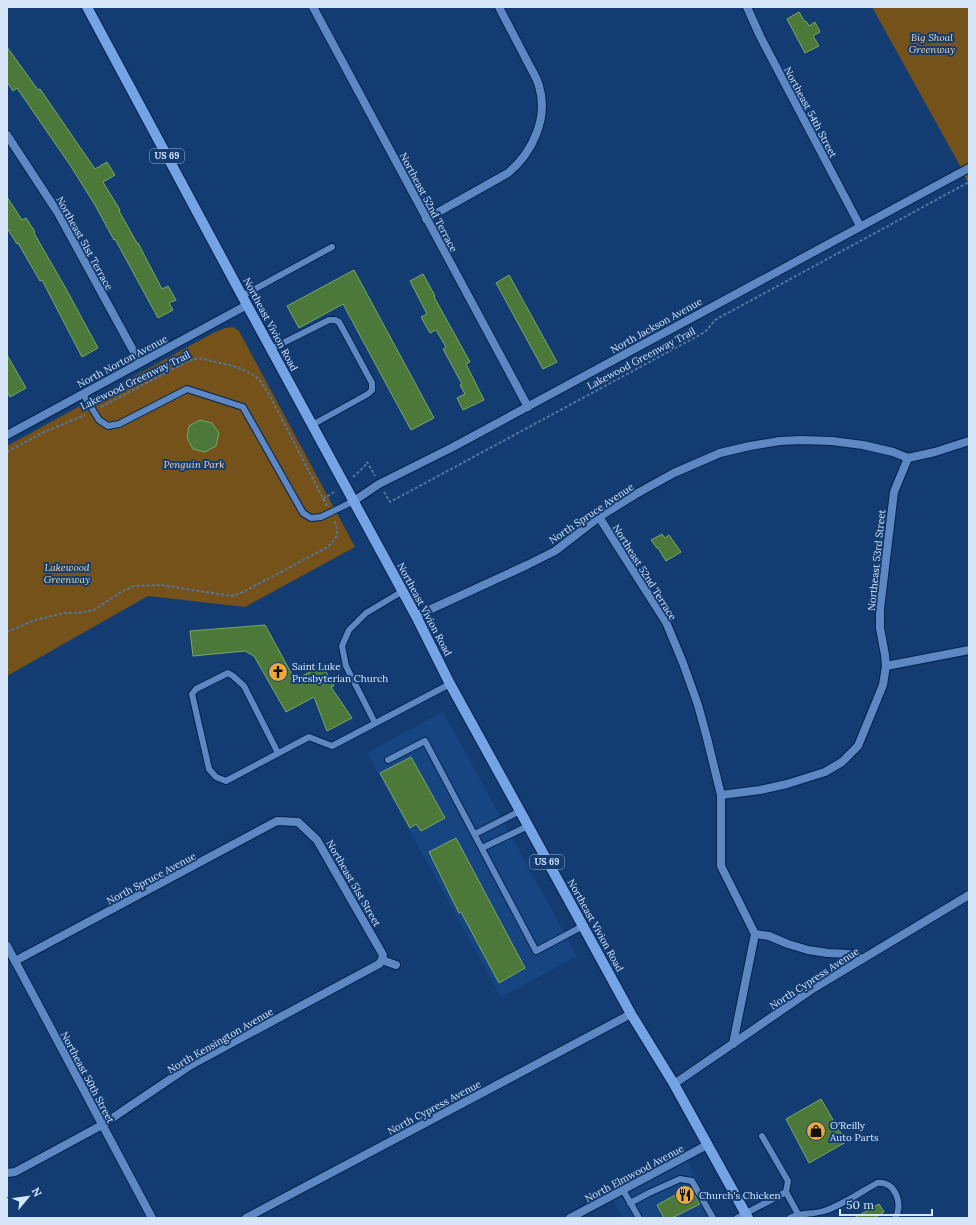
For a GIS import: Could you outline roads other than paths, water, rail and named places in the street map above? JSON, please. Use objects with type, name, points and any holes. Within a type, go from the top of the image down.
[{"type":"main road","name":"Northeast Vivion Road","points":[[87,7],[403,591],[450,684],[631,1014],[674,1084],[744,1217]]},
{"type":"street","name":"Northeast 52nd Terrace","points":[[313,7],[528,406]]},
{"type":"street","points":[[426,219],[500,178],[514,167],[526,154],[535,138],[542,104],[539,85],[499,7]]},
{"type":"street","name":"Northeast 54th Street","points":[[747,7],[760,36],[860,226]]},
{"type":"street","name":"Northeast 51st Terrace","points":[[7,135],[58,213],[140,363]]},
{"type":"street","name":"North Jackson Avenue","points":[[354,501],[379,484],[453,447],[969,168]]},
{"type":"street","name":"North Norton Avenue","points":[[7,435],[140,363],[245,301]]},
{"type":"street","name":"North Spruce Avenue","points":[[416,616],[527,566],[555,551],[600,517],[636,494],[674,473],[720,453],[780,441],[801,440],[832,441],[863,445],[893,452],[908,458]]},
{"type":"street","points":[[908,458],[935,452],[969,441]]},
{"type":"street","name":"Northeast 53rd Street","points":[[886,666],[880,628],[880,609],[894,492],[908,458]]},
{"type":"street","name":"Northeast 52nd Terrace","points":[[600,517],[666,622],[684,663],[698,705],[721,795],[721,866],[755,934]]},
{"type":"street","points":[[721,795],[760,790],[787,784],[825,772],[842,762],[858,746],[883,685],[886,666],[969,650]]},
{"type":"street","name":"North Spruce Avenue","points":[[15,961],[277,821],[298,822]]},
{"type":"street","name":"Northeast 51st Street","points":[[298,822],[318,840],[383,955],[382,960]]},
{"type":"street","name":"North Cypress Avenue","points":[[674,1084],[814,988],[969,895]]},
{"type":"street","points":[[733,1044],[755,934],[769,936],[808,950],[849,954],[862,959]]},
{"type":"street","name":"Northeast 50th Street","points":[[7,946],[152,1218]]},
{"type":"street","points":[[382,960],[396,964]]},
{"type":"street","name":"North Kensington Avenue","points":[[7,1173],[15,1172],[102,1125],[191,1065],[379,964],[382,960]]},
{"type":"street","name":"North Cypress Avenue","points":[[246,1218],[631,1014]]},
{"type":"street","name":"North Elmwood Avenue","points":[[570,1218],[707,1145]]},
{"type":"lane","points":[[245,301],[332,247]]},
{"type":"lane","points":[[271,349],[329,320],[334,320],[339,322],[372,383],[372,390],[368,394],[312,425]]},
{"type":"lane","points":[[83,394],[99,420],[108,426],[118,424],[186,389],[243,406],[303,513],[311,518],[321,517],[354,501]]},
{"type":"lane","points":[[375,723],[346,666],[342,646],[348,630],[366,613],[403,591]]},
{"type":"lane","points":[[278,753],[244,686],[233,676],[228,673],[196,690],[192,694],[209,769],[216,777],[226,781],[309,737],[332,746],[450,684]]},
{"type":"lane","points":[[388,760],[425,740],[536,951],[583,926]]},
{"type":"lane","points":[[475,834],[520,811]]},
{"type":"lane","points":[[482,848],[528,826]]},
{"type":"lane","points":[[762,1136],[788,1181],[786,1192],[798,1214]]},
{"type":"lane","points":[[630,1203],[680,1179],[692,1181],[713,1218]]},
{"type":"lane","points":[[790,1218],[798,1214],[809,1214],[824,1211],[846,1201],[877,1183],[884,1183],[896,1194],[899,1205],[895,1218]]},
{"type":"lane","points":[[623,1190],[639,1218]]},
{"type":"lane","points":[[744,1217],[786,1192]]},
{"type":"place","name":"Saint Luke Presbyterian Church","points":[[278,672]]},
{"type":"place","name":"O'Reilly Auto Parts","points":[[816,1131]]},
{"type":"place","name":"Church's Chicken","points":[[685,1195]]},
{"type":"park label","name":"Big Shoal Greenway","points":[[932,42]]},
{"type":"park label","name":"Penguin Park","points":[[194,464]]},
{"type":"park label","name":"Lakewood Greenway","points":[[67,572]]}]
